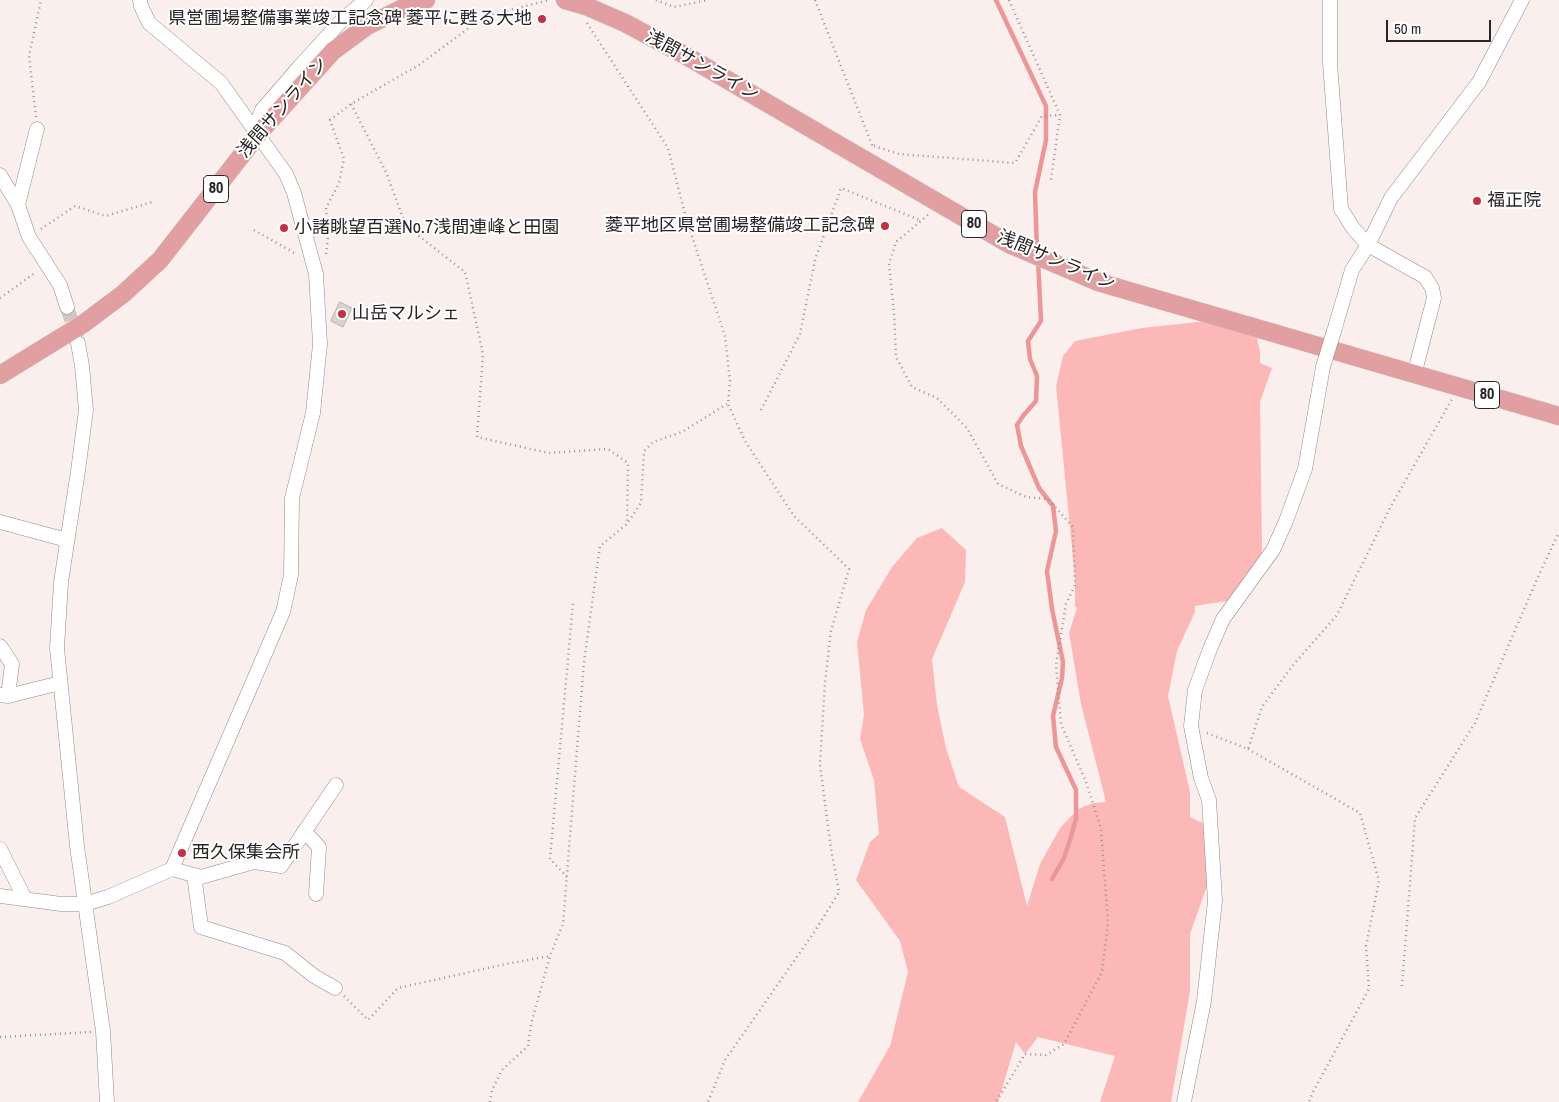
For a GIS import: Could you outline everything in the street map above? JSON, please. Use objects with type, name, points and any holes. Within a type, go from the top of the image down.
[{"type":"main road","name":"浅間サンライン","points":[[0,375],[83,324],[123,294],[160,260],[257,131],[333,51],[367,26],[404,7],[426,0]]},
{"type":"main road","name":"浅間サンライン","points":[[570,2],[625,23],[683,54],[1009,244],[1098,282],[1559,416]]},
{"type":"street","points":[[140,0],[149,23],[222,83],[286,174],[294,193],[316,274],[320,344],[313,414],[292,498],[292,575],[283,612],[172,869]]},
{"type":"street","points":[[257,131],[262,110],[342,20],[366,0]]},
{"type":"street","points":[[1330,0],[1330,63],[1341,209],[1368,245],[1425,277],[1432,288],[1434,298],[1414,375]]},
{"type":"street","points":[[1184,1102],[1204,1001],[1215,901],[1209,800],[1202,778],[1191,726],[1195,690],[1223,619],[1273,550],[1305,469],[1323,367],[1352,270],[1368,245],[1391,198],[1479,82],[1522,0]]},
{"type":"street","points":[[18,205],[37,130]]},
{"type":"street","points":[[0,176],[18,205],[29,237],[60,285],[68,307]]},
{"type":"street","points":[[78,343],[86,410],[61,582],[57,648],[85,904],[103,1031],[107,1102]]},
{"type":"street","points":[[0,522],[67,540]]},
{"type":"street","points":[[0,646],[12,664],[4,696],[60,683]]},
{"type":"street","points":[[0,896],[61,904],[85,904],[108,897],[172,869],[201,876],[254,862],[280,866],[336,785]]},
{"type":"street","points":[[304,832],[319,847],[316,894]]},
{"type":"street","points":[[0,849],[25,899]]},
{"type":"street","points":[[194,875],[201,927],[285,954],[314,976],[335,988]]},
{"type":"path","points":[[37,130],[28,56],[41,0]]},
{"type":"path","points":[[326,255],[328,237],[326,208],[339,184],[344,159],[330,120],[351,104],[419,65],[485,16],[550,0]]},
{"type":"path","points":[[656,0],[674,7],[708,0]]},
{"type":"path","points":[[815,0],[872,146],[899,154],[1015,163],[1042,116],[1060,115]]},
{"type":"path","points":[[1009,0],[1060,115],[1051,180]]},
{"type":"path","points":[[570,2],[668,148],[686,218],[725,336],[730,381],[728,404],[745,442],[794,516],[849,569],[831,631],[825,682],[820,765],[831,849],[839,892],[815,931],[725,1060],[708,1102]]},
{"type":"path","points":[[351,104],[386,172],[406,226],[466,272],[483,354],[477,437],[549,453],[608,449],[628,463],[627,524]]},
{"type":"path","points":[[761,410],[800,334],[815,260],[841,188],[922,221]]},
{"type":"path","points":[[29,237],[75,206],[106,216],[152,202]]},
{"type":"path","points":[[941,205],[896,242],[889,264],[896,357],[912,387],[937,398],[967,428],[998,484],[1026,497],[1048,499],[1073,527],[1075,585],[1066,604],[1056,665],[1062,724],[1086,782],[1102,829],[1108,923],[1102,972],[1064,1044],[1046,1055],[1025,1054],[996,1102]]},
{"type":"path","points":[[254,230],[312,263]]},
{"type":"path","points":[[0,298],[46,265]]},
{"type":"path","points":[[1248,749],[1262,707],[1294,664],[1336,615],[1392,506],[1458,387]]},
{"type":"path","points":[[490,1102],[492,1090],[502,1070],[528,1046],[531,1024],[550,956],[563,924],[584,662],[600,546],[627,524],[641,503],[644,451],[653,442],[682,432],[728,404]]},
{"type":"path","points":[[1402,986],[1415,818],[1475,723],[1559,532]]},
{"type":"path","points":[[567,877],[550,859],[573,603]]},
{"type":"path","points":[[1191,726],[1248,749],[1360,813],[1379,881],[1366,946],[1369,990],[1309,1102]]},
{"type":"path","points":[[335,988],[368,1020],[398,988],[550,956]]},
{"type":"path","points":[[0,1037],[103,1031]]},
{"type":"shaded area","points":[[1216,320],[1255,330],[1260,351],[1260,363],[1272,368],[1260,402],[1262,549],[1254,585],[1239,599],[1195,606],[1195,612],[1177,651],[1168,696],[1190,792],[1190,817],[1209,826],[1214,866],[1190,934],[1190,991],[1171,1102],[1100,1102],[1115,1056],[1038,1037],[1025,1054],[1016,1042],[998,1102],[858,1102],[890,1046],[908,972],[900,941],[856,880],[870,842],[879,834],[874,780],[860,739],[864,715],[857,642],[866,610],[892,567],[917,538],[942,528],[966,550],[965,582],[932,659],[937,705],[946,748],[959,787],[1005,817],[1027,906],[1040,864],[1060,828],[1078,809],[1093,803],[1106,802],[1081,704],[1069,633],[1077,608],[1075,606],[1075,578],[1056,386],[1063,356],[1075,341],[1142,328]]},
{"type":"building","name":"山岳マルシェ","points":[[340,302],[352,308],[343,327],[331,321]]},
{"type":"waterway","points":[[996,0],[1046,106],[1046,140],[1035,192],[1037,252]]},
{"type":"waterway","points":[[1038,260],[1041,321],[1028,341],[1030,359],[1037,376],[1036,401],[1017,425],[1021,446],[1039,488],[1053,506],[1056,531],[1047,571],[1052,609],[1063,662],[1062,678],[1053,716],[1056,747],[1076,790],[1076,819],[1064,858],[1052,879]]},
{"type":"tunnel","points":[[67,307],[77,338]]},
{"type":"place","name":"県営圃場整備事業竣工記念碑 菱平に甦る大地","points":[[542,19]]},
{"type":"place","name":"福正院","points":[[1477,201]]},
{"type":"place","name":"菱平地区県営圃場整備竣工記念碑","points":[[885,226]]},
{"type":"place","name":"小諸眺望百選No.7浅間連峰と田園","points":[[284,228]]},
{"type":"place","name":"山岳マルシェ","points":[[342,314]]},
{"type":"place","name":"西久保集会所","points":[[182,853]]}]
